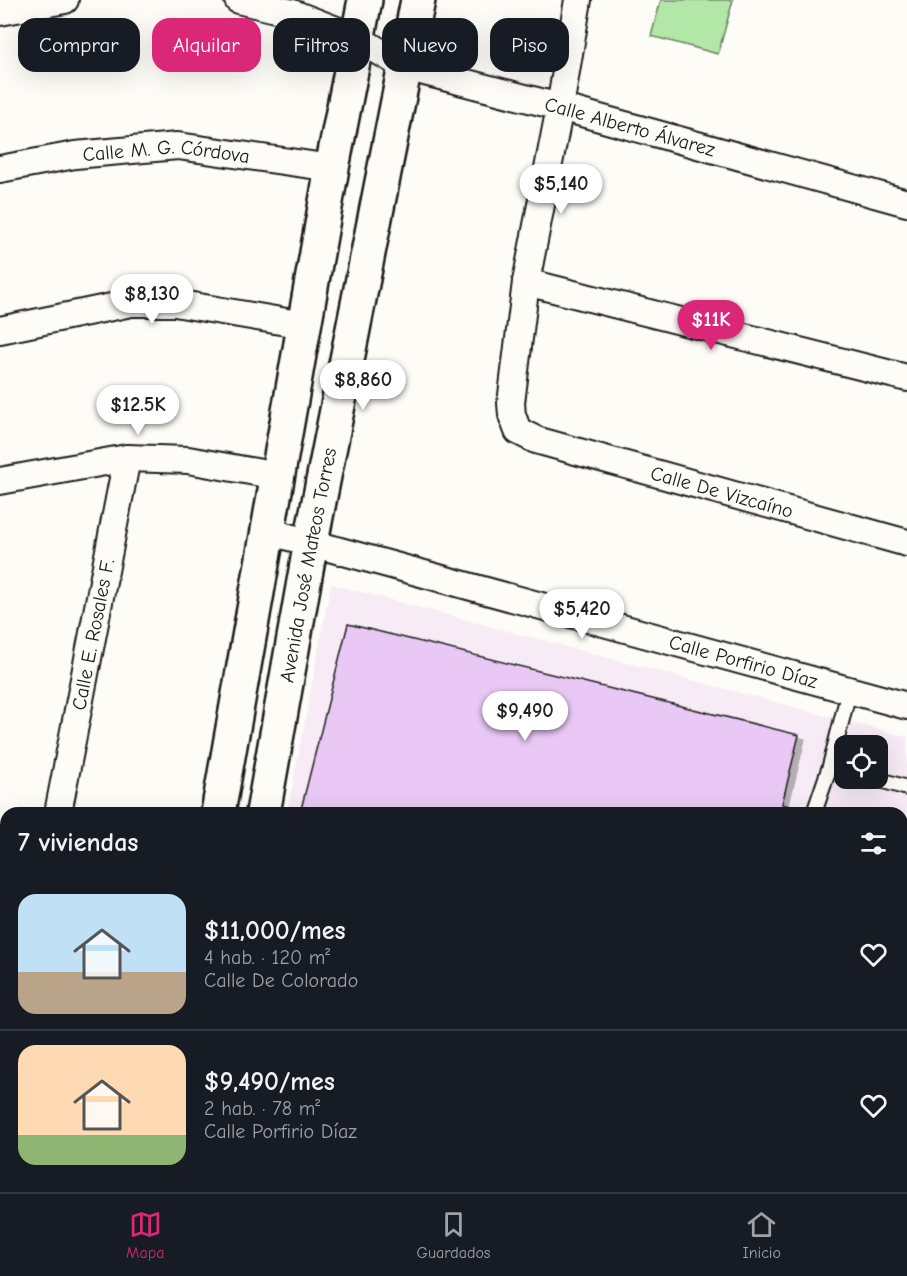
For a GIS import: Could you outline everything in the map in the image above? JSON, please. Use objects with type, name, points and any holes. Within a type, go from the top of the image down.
[{"type":"street","points":[[0,12],[65,0]]},
{"type":"street","name":"Calle Alberto Álvarez","points":[[238,0],[292,12],[307,18]]},
{"type":"street","points":[[361,18],[365,0]]},
{"type":"street","name":"Avenida José Mateos Torres","points":[[415,18],[418,0]]},
{"type":"street","points":[[578,0],[560,106],[525,282],[907,378]]},
{"type":"street","points":[[219,807],[350,72]]},
{"type":"street","name":"Avenida José Mateos Torres","points":[[264,807],[311,542],[404,72]]},
{"type":"street","name":"Calle Alberto Álvarez","points":[[425,72],[560,106],[907,203]]},
{"type":"street","name":"Calle M. G. Córdova","points":[[0,170],[75,155],[178,146],[332,168]]},
{"type":"street","name":"Calle De Vizcaíno","points":[[525,282],[511,403],[512,415],[518,431],[536,440],[907,543]]},
{"type":"street","points":[[0,330],[131,303],[175,303],[304,325]]},
{"type":"street","points":[[0,481],[127,458],[188,460],[278,476]]},
{"type":"street","name":"Calle E. Rosales F.","points":[[59,807],[127,458]]},
{"type":"street","name":"Calle Porfirio Díaz","points":[[267,531],[907,706]]},
{"type":"lane","points":[[816,807],[830,766],[849,691]]},
{"type":"lane","points":[[830,766],[834,767]]},
{"type":"lane","points":[[888,782],[907,788]]},
{"type":"shaded area","points":[[331,584],[907,737],[907,807],[288,807]]},
{"type":"green space","points":[[661,0],[733,0],[718,54],[651,36]]},
{"type":"building","points":[[348,624],[799,735],[782,804],[789,807],[302,807]]}]
